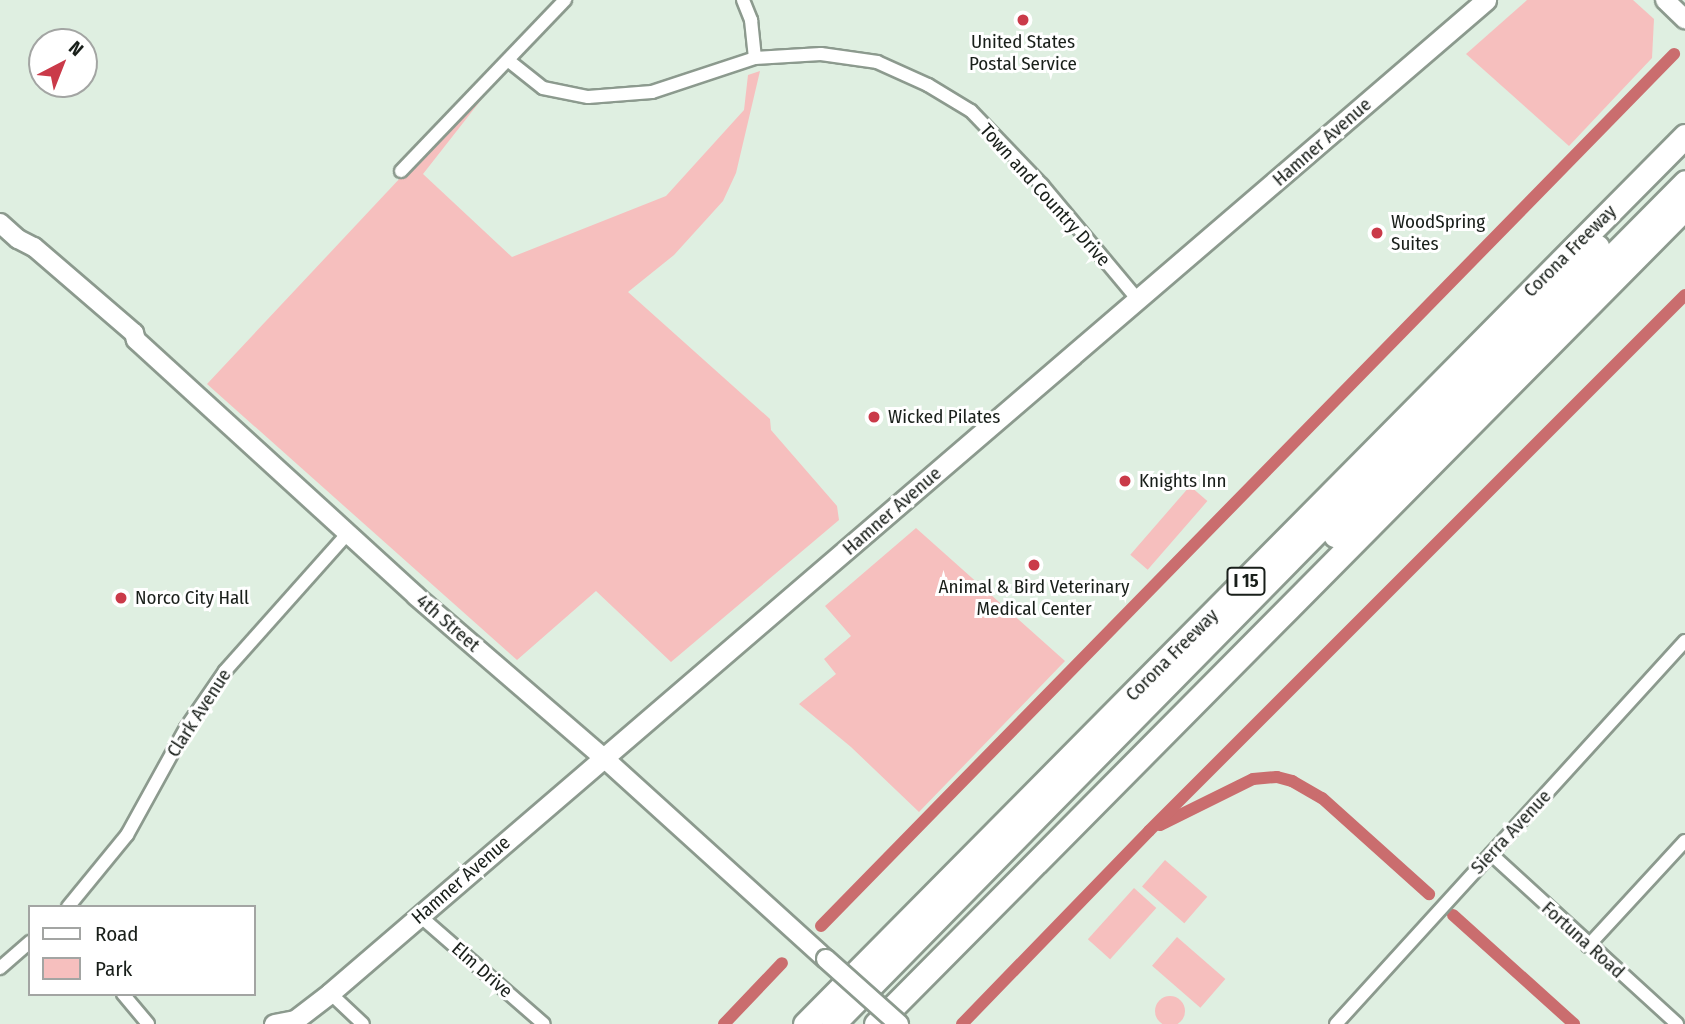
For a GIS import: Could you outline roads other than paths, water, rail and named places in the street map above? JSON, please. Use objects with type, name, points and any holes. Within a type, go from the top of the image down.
[{"type":"highway","name":"Corona Freeway","points":[[805,1024],[1685,136]]},
{"type":"highway","points":[[852,1024],[1685,158]]},
{"type":"highway","points":[[833,1024],[1685,182]]},
{"type":"highway","name":"I 15","points":[[876,1024],[1685,208]]},
{"type":"highway","name":"I 15","points":[[1216,611],[1309,551]]},
{"type":"highway","points":[[1250,645],[1309,551]]},
{"type":"main road","name":"Hamner Avenue","points":[[274,1024],[295,1022],[330,993],[1486,0]]},
{"type":"street","points":[[401,171],[565,0]]},
{"type":"street","points":[[743,0],[751,20],[755,58]]},
{"type":"street","points":[[1665,0],[1685,19]]},
{"type":"street","name":"Town and Country Drive","points":[[509,61],[543,88],[588,97],[652,92],[755,58],[821,54],[877,62],[929,85],[971,111],[1042,185],[1138,300]]},
{"type":"street","name":"4th Street","points":[[0,223],[26,243],[92,307],[135,336],[348,533],[604,758],[899,1024]]},
{"type":"street","name":"Clark Avenue","points":[[70,905],[127,835],[186,728],[225,670],[348,533]]},
{"type":"street","name":"Sierra Avenue","points":[[1336,1024],[1685,641]]},
{"type":"street","points":[[1588,946],[1685,841]]},
{"type":"street","name":"Fortuna Road","points":[[1491,854],[1588,946],[1677,1024]]},
{"type":"street","name":"Elm Drive","points":[[420,916],[544,1024]]},
{"type":"street","points":[[0,968],[28,944]]},
{"type":"street","points":[[330,993],[363,1024]]},
{"type":"street","points":[[125,996],[148,1024]]},
{"type":"waterway","points":[[821,926],[1674,54]]},
{"type":"waterway","points":[[962,1024],[1149,831],[1685,295]]},
{"type":"waterway","points":[[1160,825],[1253,779],[1277,777],[1292,781],[1322,798],[1429,894]]},
{"type":"waterway","points":[[1453,915],[1574,1024]]},
{"type":"waterway","points":[[724,1024],[782,963]]},
{"type":"place","name":"United States Postal Service","points":[[1023,20]]},
{"type":"place","name":"WoodSpring Suites","points":[[1377,233]]},
{"type":"place","name":"Wicked Pilates","points":[[874,417]]},
{"type":"place","name":"Knights Inn","points":[[1125,481]]},
{"type":"place","name":"Animal & Bird Veterinary Medical Center","points":[[1034,565]]},
{"type":"place","name":"Norco City Hall","points":[[121,598]]}]
